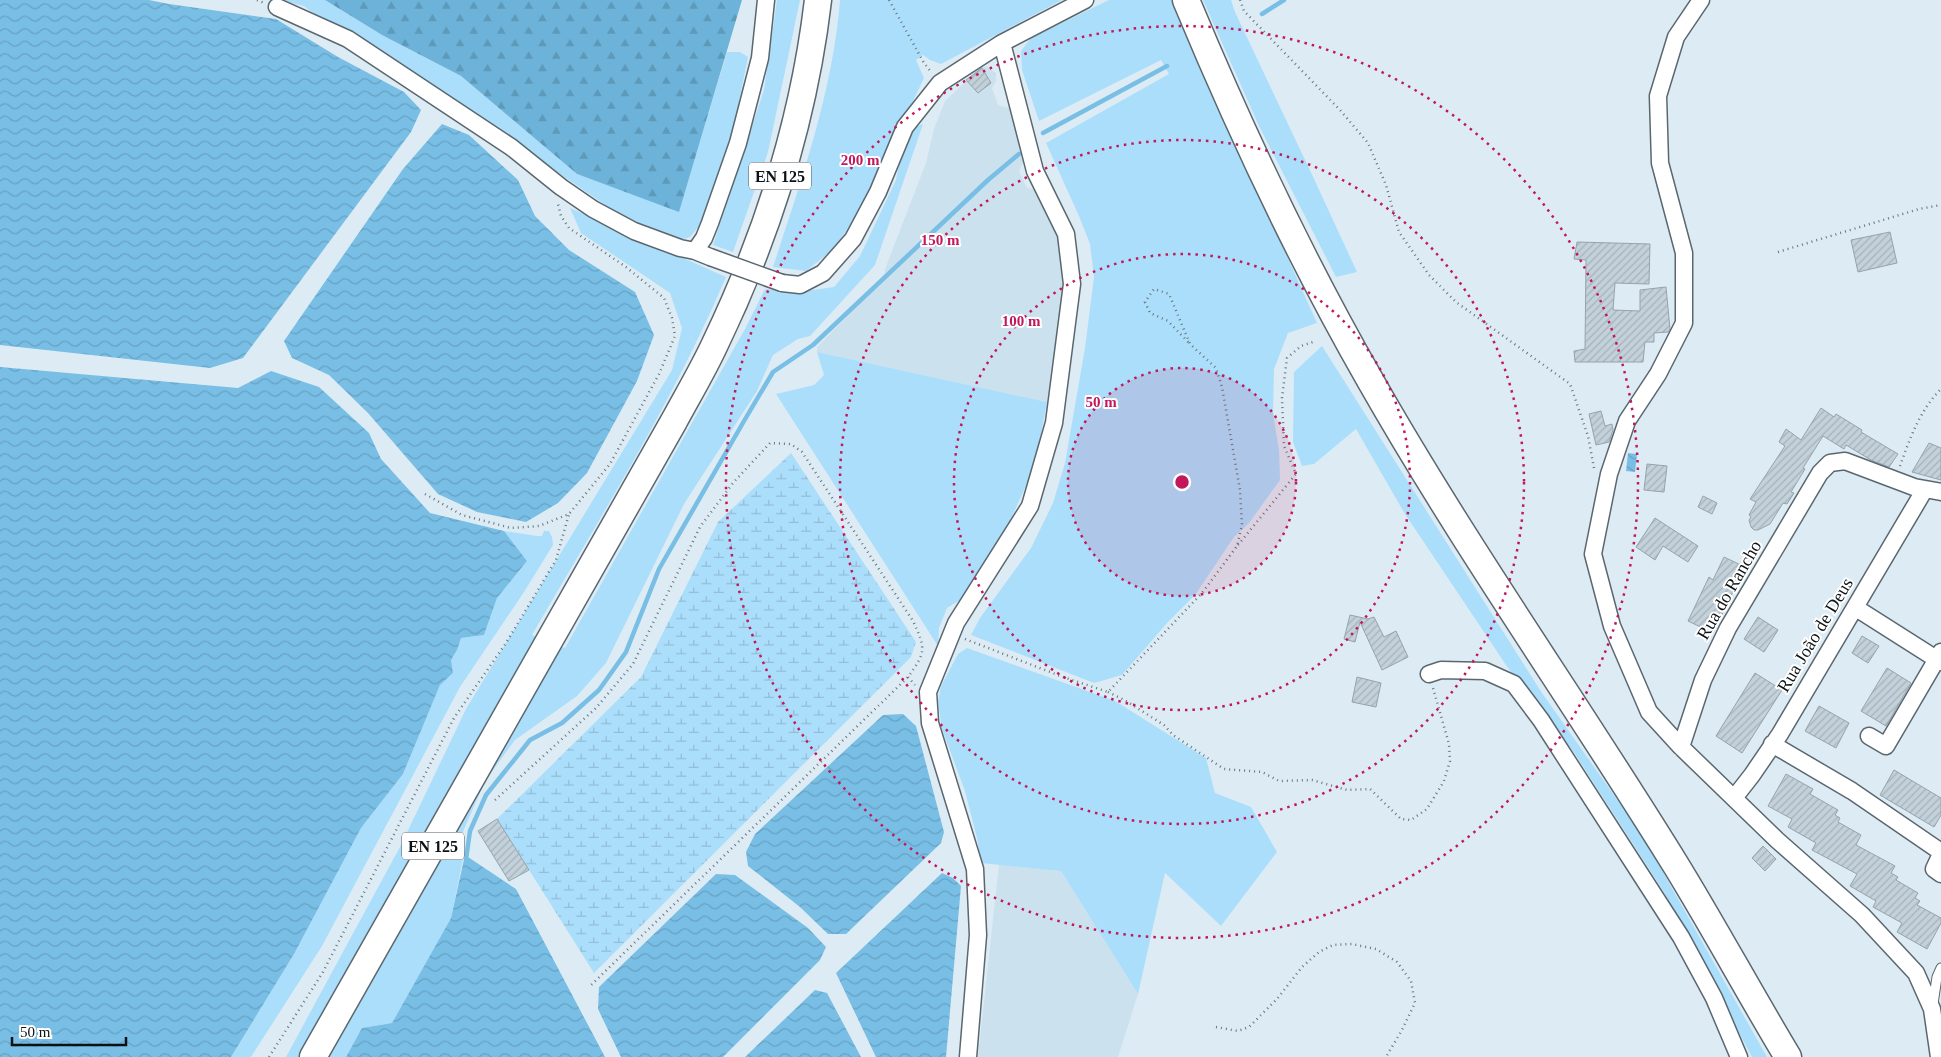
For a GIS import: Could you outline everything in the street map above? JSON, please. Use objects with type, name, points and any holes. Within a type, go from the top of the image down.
[{"type":"main road","name":"EN 125","points":[[313,1057],[674,421],[715,345],[740,288],[774,199],[804,91],[818,0]]},
{"type":"main road","points":[[1186,0],[1277,203],[1336,320],[1370,380],[1440,499],[1677,867],[1786,1057]]},
{"type":"street","points":[[702,254],[704,238],[738,143],[760,58],[766,0]]},
{"type":"street","points":[[277,7],[348,39],[511,147],[561,187],[593,209],[634,230],[680,248],[782,283],[800,284],[822,273],[852,239],[878,192],[905,127],[940,83],[1002,43],[1085,0]]},
{"type":"street","points":[[1702,0],[1676,37],[1658,96],[1660,163],[1684,254],[1684,323],[1658,374],[1627,421],[1609,474],[1592,554],[1612,626],[1649,712],[1680,748],[1874,928],[1916,974],[1936,1001],[1938,1057]]},
{"type":"street","points":[[968,1057],[978,935],[975,869],[930,723],[928,692],[956,623],[1030,506],[1054,423],[1072,284],[1066,234],[1035,171],[1002,43]]},
{"type":"street","name":"Rua do Rancho","points":[[1680,748],[1703,680],[1728,628],[1820,473],[1830,462],[1845,461],[1894,480]]},
{"type":"street","points":[[1894,480],[1933,491]]},
{"type":"street","name":"Rua João de Deus","points":[[1734,798],[1772,744],[1856,608],[1933,491]]},
{"type":"street","points":[[1856,608],[1940,658],[1886,746],[1869,736]]},
{"type":"street","points":[[1429,674],[1441,670],[1485,671],[1514,684],[1541,720],[1681,937],[1714,998],[1739,1057]]},
{"type":"street","points":[[1772,744],[1852,791],[1941,853],[1934,869],[1941,874]]},
{"type":"lane","points":[[1936,1001],[1937,977],[1941,968]]},
{"type":"path","points":[[889,0],[924,63],[940,83]]},
{"type":"path","points":[[1240,0],[1244,11],[1340,110],[1368,144],[1386,185],[1399,232],[1429,275],[1456,302],[1570,384],[1588,436],[1596,476]]},
{"type":"path","points":[[269,1057],[323,972],[454,718],[506,643],[556,560],[569,514],[610,464],[659,374],[675,336],[672,318],[664,298],[626,268],[569,228],[561,216],[558,205],[561,187]]},
{"type":"path","points":[[1778,252],[1919,209],[1941,205]]},
{"type":"path","points":[[1190,344],[1169,294],[1154,289],[1145,302],[1150,313],[1168,321],[1190,344],[1216,368],[1222,387],[1240,490],[1242,525],[1237,546]]},
{"type":"path","points":[[1108,692],[1202,593],[1237,546],[1296,474],[1284,446],[1283,390],[1287,358],[1301,346],[1313,342]]},
{"type":"path","points":[[1894,480],[1913,430],[1929,401],[1941,388]]},
{"type":"path","points":[[495,800],[596,708],[633,664],[700,527],[733,483],[770,443],[791,444],[802,452],[912,621],[922,641],[921,658],[908,677],[589,987]]},
{"type":"path","points":[[425,494],[462,516],[511,528],[539,526],[569,514]]},
{"type":"path","points":[[952,634],[1063,677],[1108,692],[1164,725],[1173,735],[1224,769],[1262,772],[1279,781],[1312,780],[1348,790],[1370,790],[1401,819],[1411,820],[1427,809],[1444,781],[1450,761],[1449,744],[1429,674]]},
{"type":"path","points":[[1216,1028],[1238,1031],[1249,1027],[1277,999],[1302,967],[1318,952],[1333,945],[1352,944],[1376,949],[1397,962],[1411,981],[1415,1003],[1386,1057]]},
{"type":"shaded area","points":[[981,67],[988,67],[996,73],[996,81],[992,88],[998,105],[1009,108],[1026,156],[1019,171],[1027,188],[1038,190],[1060,243],[1063,292],[1047,402],[817,352],[817,347],[885,278],[885,269],[926,163],[934,129],[945,101]]},
{"type":"shaded area","points":[[999,864],[1061,871],[1138,994],[1118,1057],[978,1057]]},
{"type":"green space","points":[[279,0],[325,0],[382,35],[461,76],[577,174],[679,211],[727,52],[740,52],[748,57],[734,126],[710,208],[702,223],[690,237],[678,241],[630,222],[457,103],[334,30],[304,6]]},
{"type":"green space","points":[[325,0],[742,0],[679,212],[577,174],[461,76],[382,35]]},
{"type":"green space","points":[[777,0],[800,0],[768,152],[733,252],[713,245],[764,90]]},
{"type":"green space","points":[[840,0],[1062,0],[941,64],[923,55],[916,60],[924,78],[864,203],[835,248],[806,271],[773,267],[805,169],[823,102],[831,68]]},
{"type":"green space","points":[[1109,0],[1172,0],[1317,323],[1288,333],[1274,369],[1273,414],[1279,450],[1280,480],[1249,523],[1234,537],[1195,595],[1168,622],[1122,675],[1094,683],[971,635],[980,618],[1031,548],[1053,503],[1065,463],[1085,348],[1094,277],[1090,244],[1046,143],[1169,74],[1161,60],[1039,121],[1022,70],[1021,51],[1031,38]]},
{"type":"green space","points":[[1203,0],[1231,0],[1357,272],[1336,277],[1259,126]]},
{"type":"green space","points":[[923,124],[875,265],[810,336],[798,339],[773,355],[757,391],[684,504],[606,663],[577,696],[515,740],[485,781],[462,834],[464,854],[451,918],[392,1023],[362,1028],[346,1057],[286,1057],[401,845],[466,709],[672,370],[682,328],[670,293],[581,233],[570,208],[726,277],[683,369],[635,459],[532,635],[565,648],[745,329],[765,289],[798,292],[834,287],[860,256],[896,180],[904,139],[913,128]]},
{"type":"green space","points":[[1322,346],[1542,693],[1642,835],[1767,1057],[1752,1057],[1664,892],[1573,751],[1508,668],[1405,514],[1356,429],[1314,464],[1302,466],[1293,442],[1294,372]]},
{"type":"green space","points":[[817,352],[1047,402],[1040,440],[1028,481],[1006,530],[960,600],[947,608],[939,628],[938,646],[776,394],[814,385],[824,375]]},
{"type":"green space","points":[[791,453],[916,642],[911,657],[594,973],[497,819],[641,677],[718,522]]},
{"type":"green space","points":[[504,531],[542,536],[544,531],[549,531],[553,545],[460,687],[322,946],[251,1057],[231,1057],[294,954],[361,828],[403,774],[440,685],[453,673],[451,660],[461,638],[484,635],[497,598],[527,561]]},
{"type":"green space","points":[[967,648],[1115,701],[1206,758],[1215,793],[1251,807],[1277,852],[1221,926],[1165,873],[1138,994],[1061,871],[981,863],[977,838],[965,791],[942,729],[938,702],[941,686],[958,654]]},
{"type":"water","points":[[0,0],[149,0],[276,19],[338,57],[404,92],[421,110],[411,132],[243,358],[210,368],[0,345]]},
{"type":"water","points":[[442,124],[469,135],[518,180],[535,216],[569,250],[635,292],[654,335],[637,381],[587,473],[558,503],[526,522],[477,512],[438,494],[368,413],[329,375],[292,358],[284,341],[403,169]]},
{"type":"water","points":[[0,367],[238,388],[271,371],[319,387],[369,433],[381,459],[430,513],[504,531],[527,561],[497,598],[484,635],[461,638],[451,660],[453,673],[440,685],[403,774],[361,828],[294,954],[231,1057],[0,1057]]},
{"type":"water","points":[[1628,453],[1637,454],[1635,472],[1626,471]]},
{"type":"water","points":[[903,714],[916,726],[944,832],[941,843],[846,934],[828,934],[800,907],[748,866],[746,852],[755,834],[883,715]]},
{"type":"water","points":[[465,855],[516,889],[605,1057],[346,1057],[362,1028],[392,1023],[451,918]]},
{"type":"water","points":[[942,873],[953,878],[961,886],[946,1057],[876,1057],[836,973]]},
{"type":"water","points":[[716,874],[735,875],[808,928],[826,947],[820,960],[723,1057],[621,1057],[598,1009],[599,987]]},
{"type":"water","points":[[815,990],[827,993],[861,1057],[745,1057]]},
{"type":"building","points":[[982,68],[991,83],[978,93],[966,80]]},
{"type":"building","points":[[1890,232],[1897,263],[1858,272],[1851,240]]},
{"type":"building","points":[[1577,242],[1650,244],[1649,284],[1615,283],[1613,310],[1640,311],[1640,290],[1666,287],[1670,329],[1668,332],[1654,333],[1654,342],[1645,342],[1643,362],[1575,362],[1574,351],[1585,349],[1586,260],[1574,259]]},
{"type":"building","points":[[1821,408],[1834,417],[1836,414],[1862,430],[1861,432],[1898,454],[1889,467],[1871,460],[1846,445],[1844,449],[1823,436],[1803,468],[1805,469],[1791,492],[1794,493],[1787,504],[1783,503],[1770,524],[1754,530],[1751,527],[1749,520],[1751,517],[1749,515],[1756,502],[1750,499],[1785,446],[1779,442],[1786,429],[1801,440]]},
{"type":"building","points":[[1601,411],[1605,426],[1612,424],[1613,430],[1609,442],[1596,445],[1589,414]]},
{"type":"building","points":[[1929,443],[1941,448],[1941,480],[1912,472]]},
{"type":"building","points":[[1647,464],[1667,466],[1664,492],[1644,490]]},
{"type":"building","points":[[1703,496],[1717,503],[1712,514],[1698,507]]},
{"type":"building","points":[[1655,518],[1698,546],[1688,562],[1663,546],[1655,560],[1636,547]]},
{"type":"building","points":[[1724,557],[1745,567],[1713,633],[1688,621],[1709,577],[1713,580]]},
{"type":"building","points":[[1350,615],[1368,619],[1374,617],[1384,637],[1396,631],[1408,657],[1382,670],[1360,622],[1355,642],[1344,639]]},
{"type":"building","points":[[1758,617],[1778,630],[1764,652],[1744,639]]},
{"type":"building","points":[[1862,636],[1879,646],[1868,663],[1852,653]]},
{"type":"building","points":[[1887,668],[1911,683],[1886,726],[1861,711]]},
{"type":"building","points":[[1755,673],[1782,690],[1742,753],[1716,736]]},
{"type":"building","points":[[1357,677],[1381,683],[1376,707],[1352,702]]},
{"type":"building","points":[[1819,706],[1849,723],[1836,748],[1805,731]]},
{"type":"building","points":[[1894,770],[1941,798],[1941,815],[1934,827],[1880,795]]},
{"type":"building","points":[[1786,774],[1813,789],[1810,794],[1838,810],[1835,815],[1840,818],[1838,822],[1861,835],[1856,845],[1895,866],[1891,873],[1898,877],[1896,880],[1918,893],[1915,898],[1920,901],[1917,905],[1941,918],[1941,923],[1927,949],[1897,932],[1902,923],[1873,907],[1876,901],[1850,886],[1857,874],[1812,850],[1816,843],[1788,827],[1792,819],[1768,806]]},
{"type":"building","points":[[497,819],[529,870],[509,881],[478,831]]},
{"type":"building","points":[[1763,846],[1776,859],[1765,871],[1752,858]]},
{"type":"waterway","points":[[1262,14],[1284,0]]},
{"type":"waterway","points":[[1043,133],[1167,66]]},
{"type":"waterway","points":[[466,859],[470,831],[486,795],[530,740],[562,723],[599,690],[626,652],[659,569],[773,372],[813,345],[988,180],[1019,154]]}]
